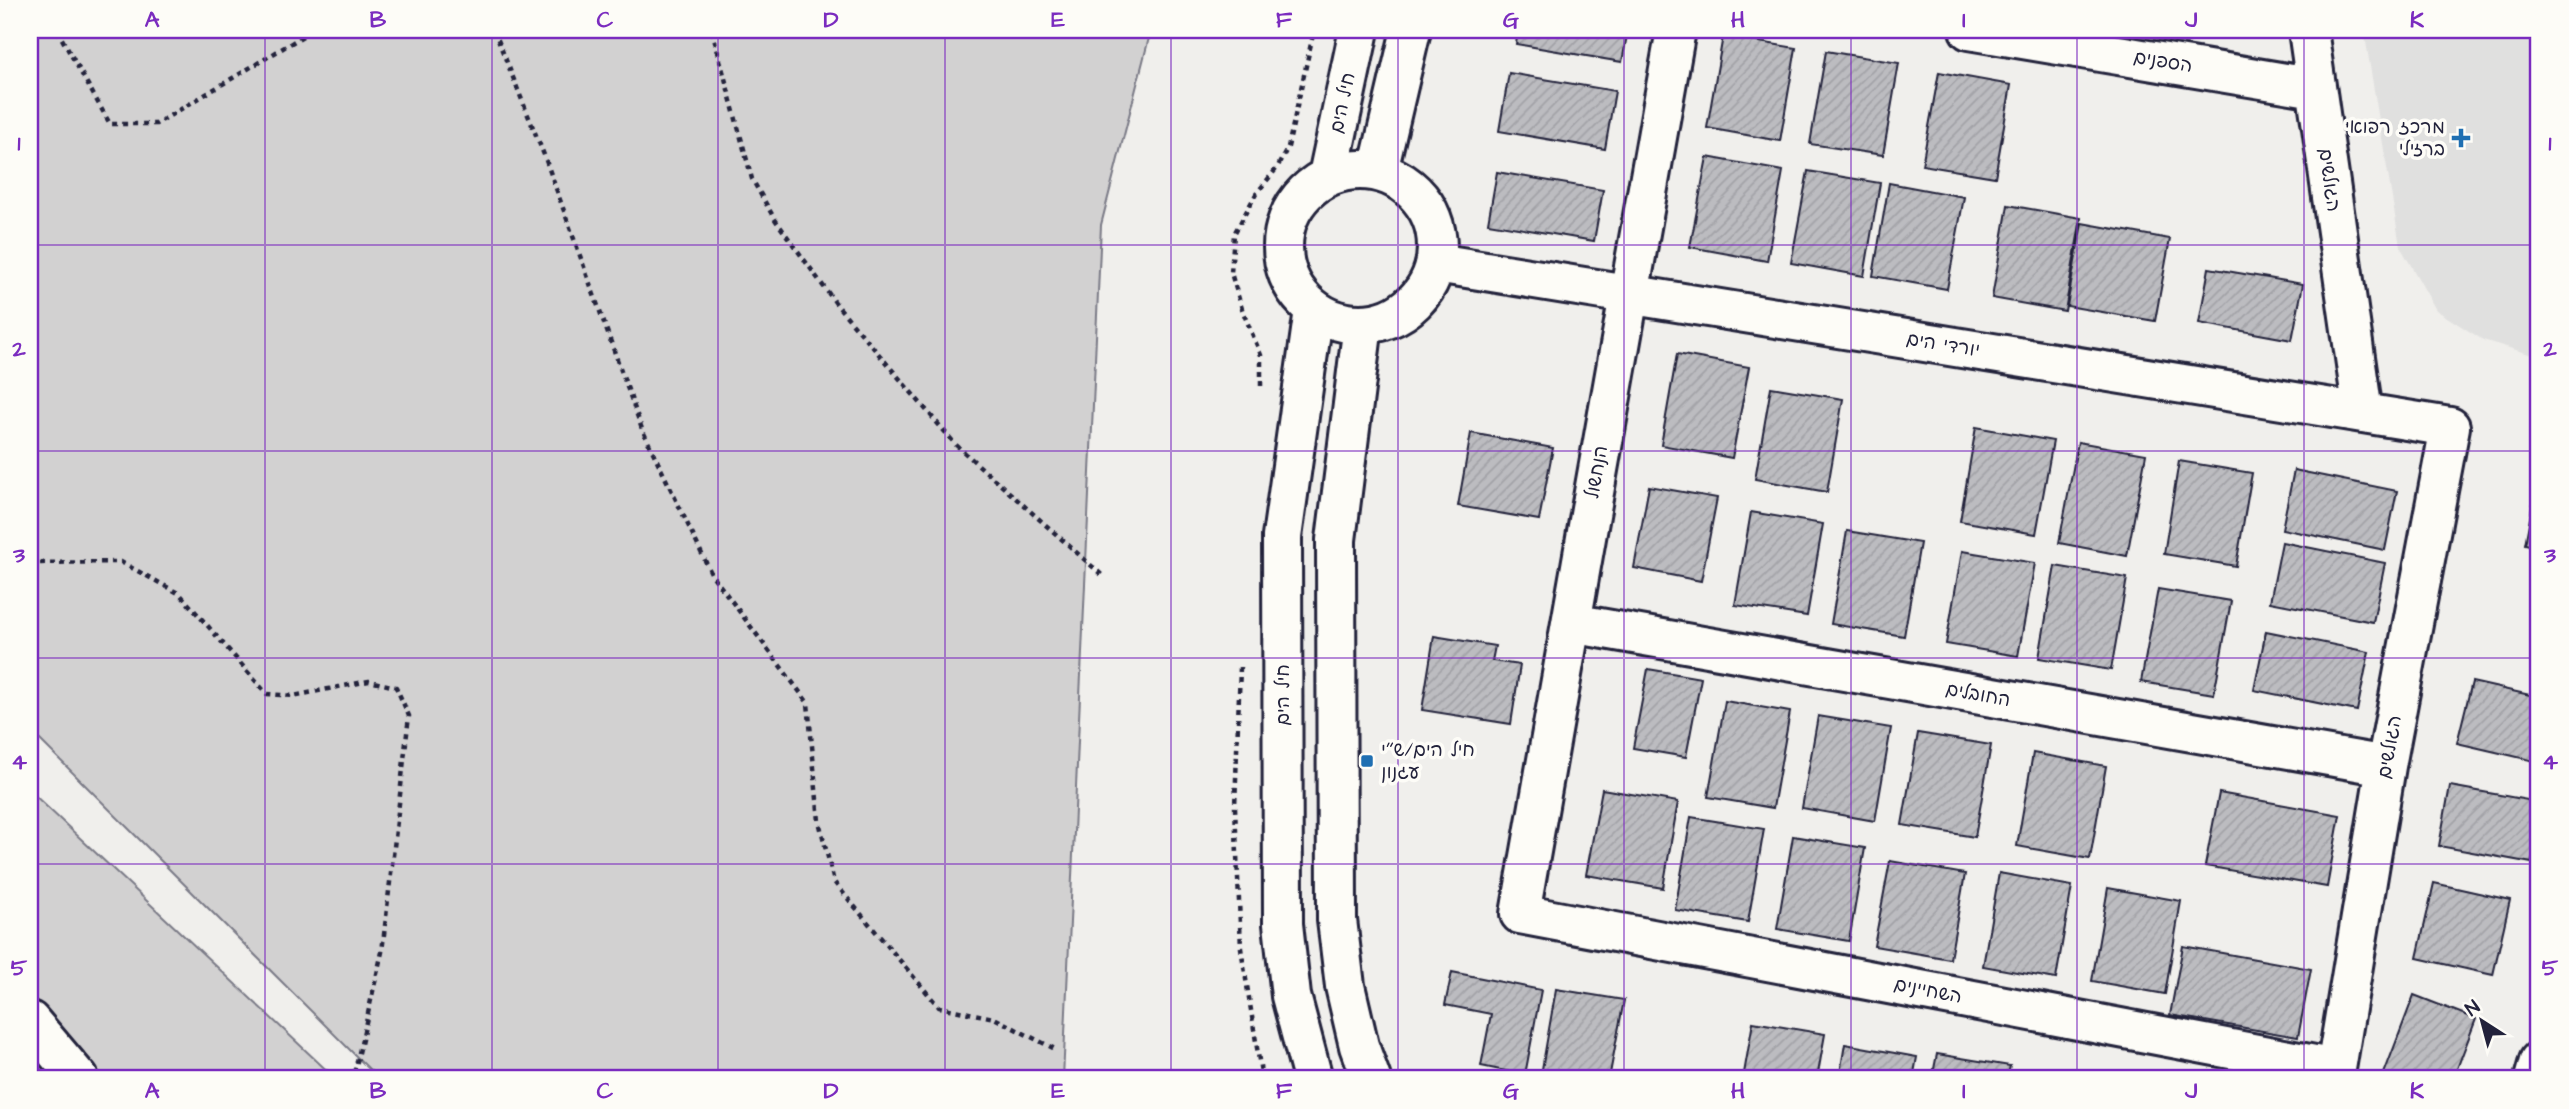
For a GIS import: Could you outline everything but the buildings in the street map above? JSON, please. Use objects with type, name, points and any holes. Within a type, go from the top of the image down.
[{"type":"street","name":"חיל הים","points":[[1328,176],[1359,30]]},
{"type":"street","points":[[1378,171],[1411,30]]},
{"type":"street","name":"הנחשול","points":[[1520,914],[1676,30]]},
{"type":"street","name":"הספנים","points":[[1969,30],[2316,88]]},
{"type":"street","name":"הגולשים","points":[[2308,30],[2363,413]]},
{"type":"street","points":[[1344,171],[1378,171],[1400,180],[1419,195],[1432,216],[1437,239],[1436,263],[1426,287],[1409,306],[1388,319],[1363,324],[1329,318],[1314,310],[1296,290],[1285,266],[1283,239],[1290,213],[1306,192],[1328,176],[1344,171]]},
{"type":"street","name":"יורדי הים","points":[[1436,263],[2450,428]]},
{"type":"street","name":"חיל הים","points":[[1313,1079],[1291,996],[1283,924],[1282,537],[1314,310]]},
{"type":"street","points":[[1363,324],[1336,540],[1337,906],[1345,986],[1359,1046],[1371,1079]]},
{"type":"street","name":"הגולשים","points":[[2336,1069],[2386,766],[2450,428]]},
{"type":"street","name":"החובלים","points":[[1571,623],[2386,766]]},
{"type":"street","name":"השחיינים","points":[[1520,914],[2336,1069]]},
{"type":"street","points":[[30,1021],[79,1079]]},
{"type":"street","points":[[2534,1079],[2539,1061]]},
{"type":"path","points":[[57,30],[110,124],[156,124],[313,30]]},
{"type":"path","points":[[494,30],[544,155],[642,429],[712,575],[808,703],[818,821],[834,882],[939,1007],[994,1018],[1057,1051]]},
{"type":"path","points":[[712,30],[752,179],[774,218],[837,305],[956,445],[1103,576]]},
{"type":"path","points":[[30,563],[121,562],[180,594],[267,694],[293,696],[369,681],[396,687],[409,716],[382,952],[353,1079]]},
{"type":"shaded area","points":[[30,30],[1151,30],[1101,225],[1063,1079],[379,1079],[30,730]]},
{"type":"shaded area","name":"מרכז רפואי ברזילי","points":[[2364,30],[2539,30],[2539,357],[2483,340],[2436,310],[2400,246]]},
{"type":"shaded area","points":[[30,791],[336,1079],[30,1079]]},
{"type":"place","name":"מרכז רפואי ברזילי","points":[[2461,138]]},
{"type":"place","name":"חיל הים/ש״י עגנון","points":[[1367,761]]}]
